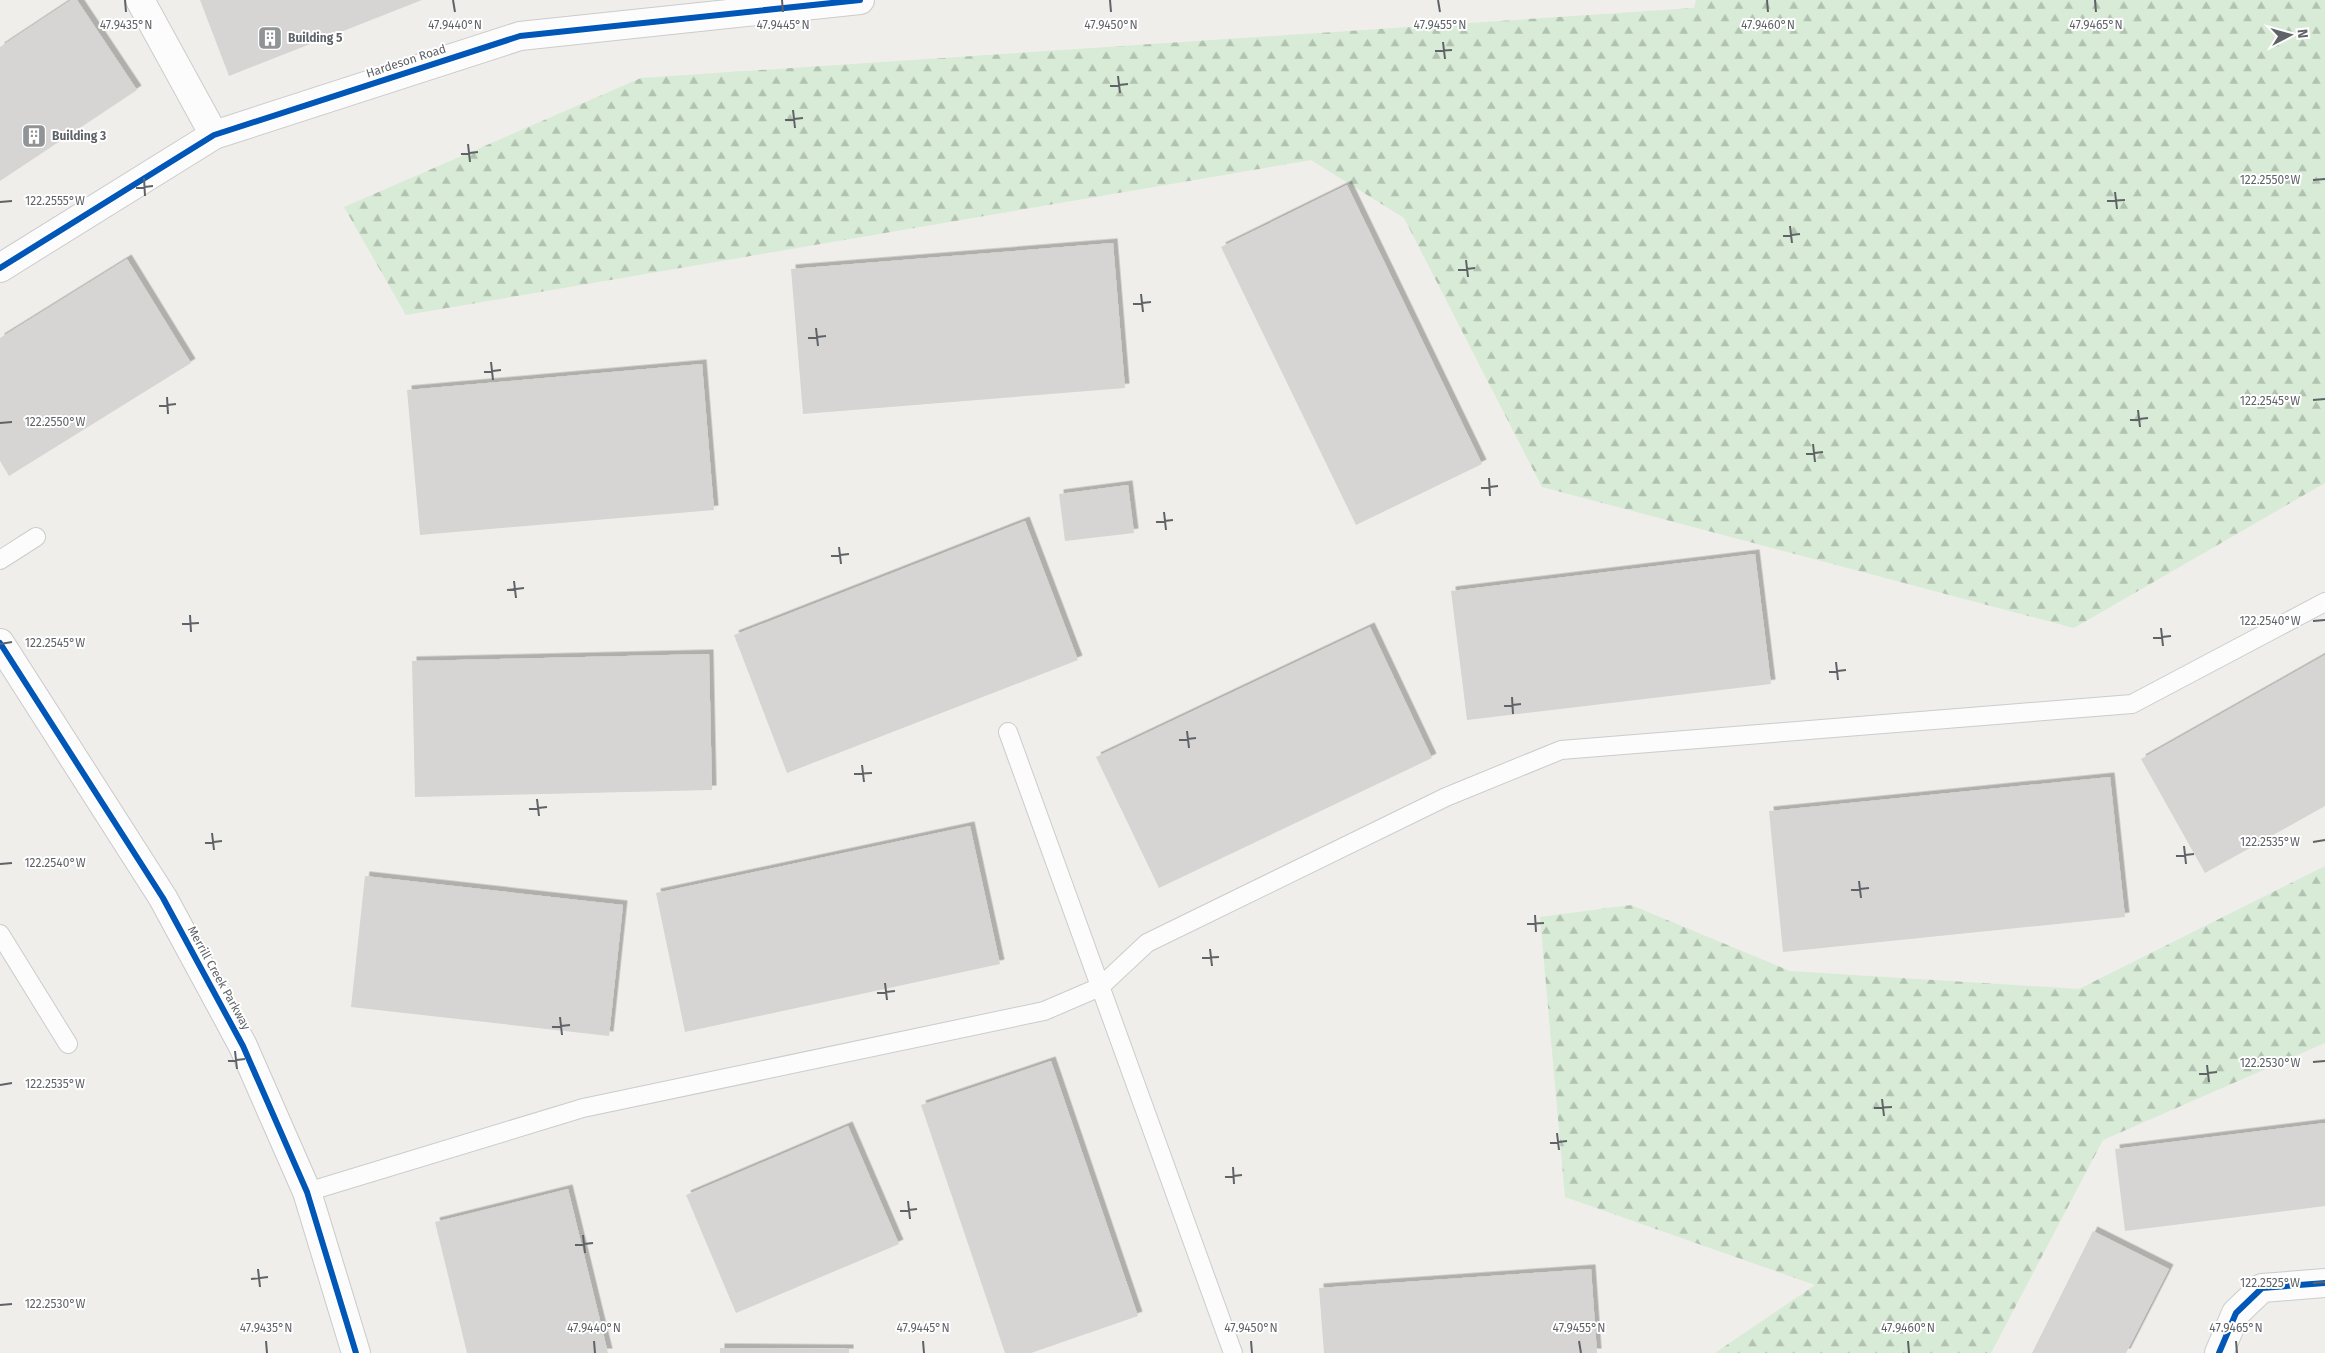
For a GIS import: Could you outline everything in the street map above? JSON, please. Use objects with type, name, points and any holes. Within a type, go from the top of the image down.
[{"type":"street","points":[[140,0],[214,135]]},
{"type":"street","name":"Hardeson Road","points":[[0,268],[214,135],[520,36],[860,0]]},
{"type":"street","name":"Merrill Creek Parkway","points":[[0,643],[163,898],[243,1046],[307,1192],[356,1353]]},
{"type":"street","points":[[2219,1353],[2236,1313],[2262,1288],[2325,1282]]},
{"type":"lane","points":[[0,560],[36,536]]},
{"type":"lane","points":[[307,1192],[583,1108],[1044,1011],[1100,987],[1147,943],[1446,797],[1561,750],[2132,704],[2325,602]]},
{"type":"lane","points":[[1008,732],[1234,1353]]},
{"type":"lane","points":[[0,934],[68,1044]]},
{"type":"green space","points":[[1696,0],[2325,0],[2325,483],[2074,628],[1542,487],[1404,218],[1311,160],[406,315],[344,207],[641,78],[1694,8]]},
{"type":"green space","points":[[2325,866],[2325,1043],[2103,1140],[1991,1353],[1715,1353],[1815,1285],[1565,1197],[1540,917],[1631,905],[1790,971],[2079,989]]},
{"type":"building","name":"Building 3","points":[[71,0],[77,0],[137,90],[0,181],[0,47]]},
{"type":"building","name":"Building 5","points":[[200,0],[422,0],[229,76]]},
{"type":"building","points":[[1347,185],[1482,464],[1356,525],[1221,247]]},
{"type":"building","points":[[1113,243],[1125,388],[803,414],[791,269]]},
{"type":"building","points":[[127,259],[191,363],[9,476],[0,461],[0,338]]},
{"type":"building","points":[[702,364],[714,510],[420,535],[407,390]]},
{"type":"building","points":[[1128,485],[1134,533],[1065,541],[1059,494]]},
{"type":"building","points":[[1025,521],[1078,660],[787,773],[734,635]]},
{"type":"building","points":[[1755,554],[1771,684],[1467,720],[1451,591]]},
{"type":"building","points":[[1370,627],[1432,758],[1159,888],[1096,757]]},
{"type":"building","points":[[709,654],[712,790],[415,797],[412,661]]},
{"type":"building","points":[[2325,655],[2325,806],[2205,873],[2141,759]]},
{"type":"building","points":[[2110,777],[2125,917],[1783,952],[1769,811]]},
{"type":"building","points":[[970,826],[1000,964],[685,1032],[656,893]]},
{"type":"building","points":[[365,876],[623,905],[609,1036],[351,1007]]},
{"type":"building","points":[[1051,1061],[1138,1316],[1031,1353],[1005,1353],[921,1105]]},
{"type":"building","points":[[2325,1123],[2325,1206],[2125,1231],[2115,1149]]},
{"type":"building","points":[[848,1126],[899,1244],[736,1313],[686,1195]]},
{"type":"building","points":[[568,1189],[608,1353],[467,1353],[435,1222]]},
{"type":"building","points":[[2093,1231],[2169,1269],[2126,1353],[2032,1353]]},
{"type":"building","points":[[1591,1269],[1597,1353],[1324,1353],[1319,1288]]},
{"type":"building","points":[[720,1348],[849,1349],[849,1353],[720,1353]]},
{"type":"cycle path","points":[[0,268],[214,135],[520,36],[860,0]]},
{"type":"cycle path","points":[[0,643],[163,898],[243,1046],[307,1192],[356,1353]]},
{"type":"cycle path","points":[[2219,1353],[2236,1313],[2262,1288],[2325,1283]]},
{"type":"place","name":"Building 5","points":[[270,38]]},
{"type":"place","name":"Building 3","points":[[34,136]]}]
